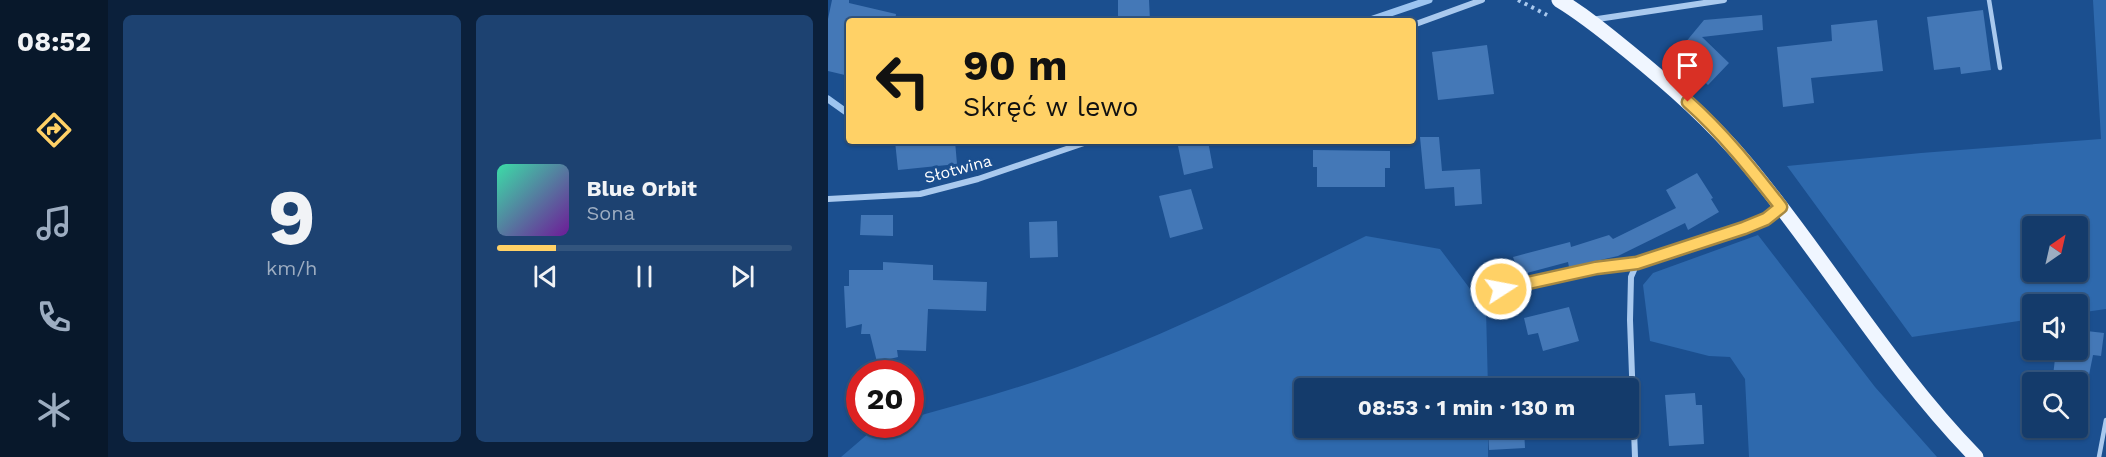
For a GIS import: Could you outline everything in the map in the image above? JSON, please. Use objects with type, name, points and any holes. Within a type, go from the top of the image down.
[{"type":"main road","points":[[1559,0],[1590,20],[1655,72],[1705,117],[1781,207],[1906,377],[1976,457]]},
{"type":"street","points":[[1416,24],[1482,0]]},
{"type":"street","points":[[1590,20],[1724,0]]},
{"type":"street","name":"Słotwina","points":[[828,199],[920,194],[978,179],[1081,144]]},
{"type":"street","points":[[1635,457],[1630,309],[1631,277],[1637,263],[1744,228],[1766,219],[1781,207]]},
{"type":"lane","points":[[1989,0],[2000,68]]},
{"type":"lane","points":[[1501,289],[1596,268],[1637,263]]},
{"type":"lane","points":[[2099,457],[2106,420]]},
{"type":"path","points":[[1518,0],[1553,19]]},
{"type":"shaded area","points":[[2093,0],[2106,0],[2106,309],[2088,312],[2088,294],[2022,294],[2022,320],[1912,337],[1787,166],[2101,139]]},
{"type":"shaded area","points":[[1758,235],[1875,387],[1937,457],[1749,457],[1745,379],[1730,357],[1709,356],[1650,341],[1643,285],[1653,273]]},
{"type":"shaded area","points":[[1366,236],[1440,249],[1486,310],[1488,378],[1294,378],[1294,438],[1488,438],[1488,457],[841,457],[863,438],[924,438],[924,414],[1026,385],[1093,361],[1197,318]]},
{"type":"building","points":[[832,0],[849,0],[849,3],[896,14],[895,18],[846,18],[846,75],[828,71],[828,19]]},
{"type":"building","points":[[1118,0],[1149,0],[1150,18],[1118,18]]},
{"type":"building","points":[[1983,10],[1991,70],[1961,74],[1960,67],[1934,70],[1927,17]]},
{"type":"building","points":[[1762,15],[1763,30],[1702,37],[1729,63],[1708,85],[1675,55],[1704,20]]},
{"type":"building","points":[[1877,20],[1883,71],[1811,78],[1814,103],[1783,107],[1777,47],[1832,41],[1831,25]]},
{"type":"building","points":[[1487,45],[1494,94],[1438,100],[1432,52]]},
{"type":"building","points":[[1420,137],[1439,137],[1442,171],[1480,169],[1482,204],[1455,206],[1454,187],[1425,189]]},
{"type":"building","points":[[895,144],[955,144],[957,164],[898,170]]},
{"type":"building","points":[[1209,144],[1213,168],[1184,175],[1178,146]]},
{"type":"building","points":[[1313,150],[1390,151],[1390,168],[1385,168],[1385,187],[1317,187],[1317,167],[1313,167]]},
{"type":"building","points":[[1697,173],[1719,212],[1688,230],[1685,223],[1618,256],[1569,267],[1568,262],[1519,275],[1513,257],[1570,242],[1571,247],[1609,235],[1613,239],[1676,208],[1666,190]]},
{"type":"building","points":[[1191,189],[1203,229],[1170,238],[1159,196]]},
{"type":"building","points":[[861,215],[893,215],[893,236],[860,235]]},
{"type":"building","points":[[1057,221],[1058,257],[1030,258],[1029,222]]},
{"type":"building","points":[[883,262],[933,265],[933,280],[987,282],[986,311],[928,309],[926,351],[897,350],[898,357],[876,360],[870,334],[861,334],[862,324],[846,328],[844,286],[849,286],[849,270],[883,270]]},
{"type":"building","points":[[1569,307],[1579,341],[1543,351],[1538,333],[1528,335],[1524,318]]},
{"type":"building","points":[[2088,331],[2104,333],[2101,356],[2093,355],[2088,380],[2088,372],[2053,372],[2055,360],[2088,360]]},
{"type":"building","points":[[1695,393],[1696,405],[1702,405],[1704,444],[1669,446],[1665,395]]},
{"type":"building","points":[[1488,438],[1524,438],[1525,448],[1489,450]]},
{"type":"waterway","points":[[1376,18],[1429,0]]},
{"type":"waterway","points":[[828,99],[846,112]]},
{"type":"route","points":[[1501,289],[1596,268],[1637,263],[1744,228],[1766,219],[1781,207],[1746,163],[1705,117],[1688,102]]}]
